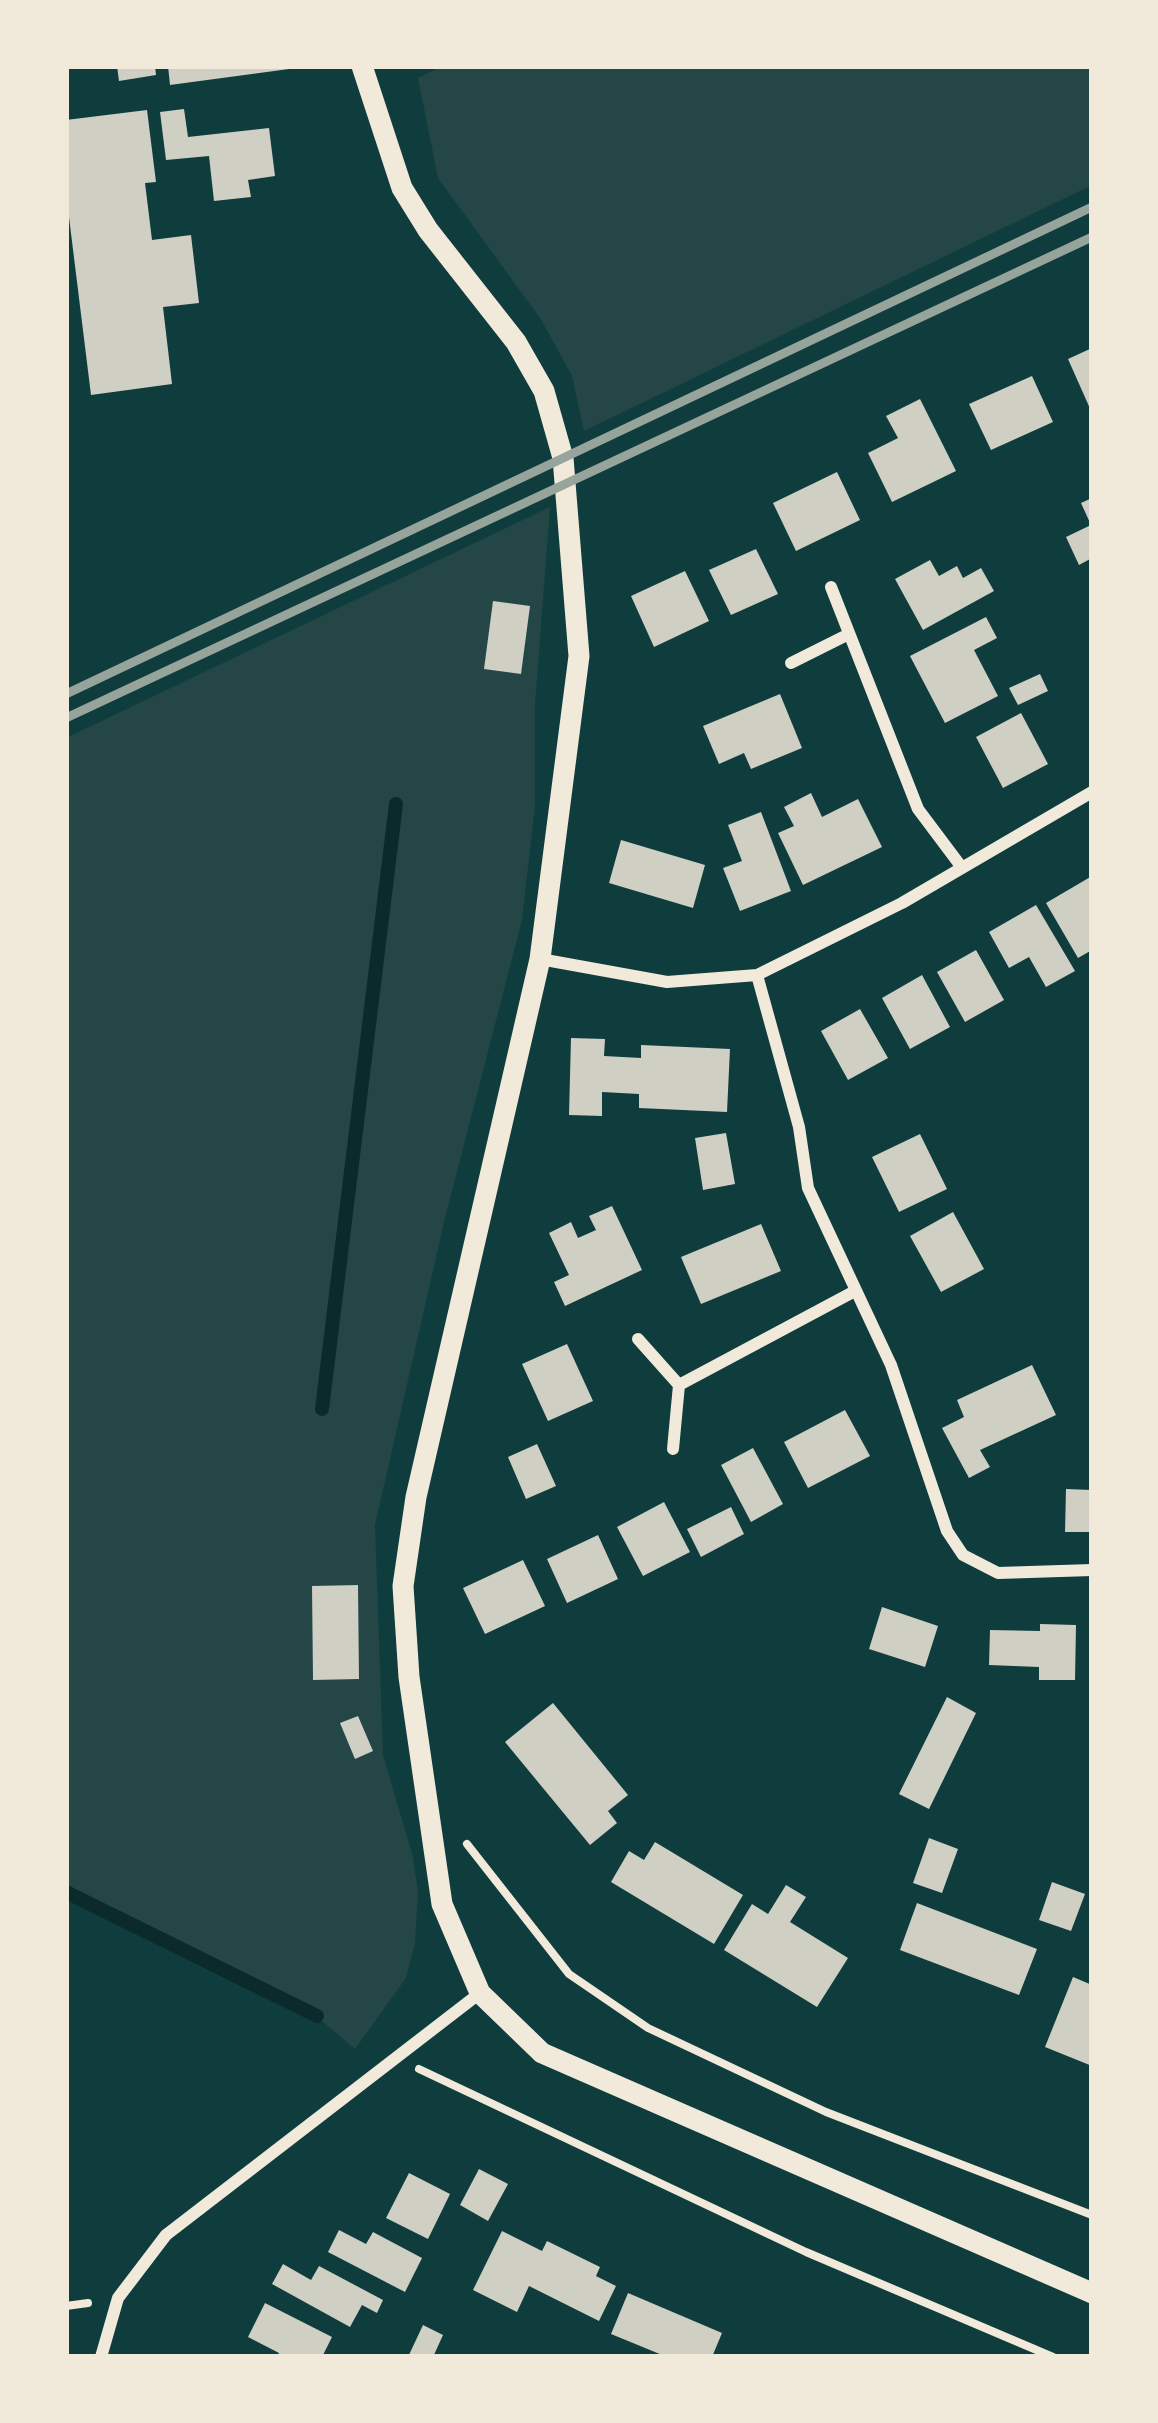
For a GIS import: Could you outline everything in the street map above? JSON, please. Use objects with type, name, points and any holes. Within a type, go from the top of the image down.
[{"type":"street","points":[[362,66],[402,188],[428,230],[516,342],[544,391],[563,458],[579,656],[540,959],[416,1498],[406,1564],[410,1677],[442,1904],[480,1994],[542,2054],[597,2082],[1092,2293]]},
{"type":"street","points":[[831,587],[918,809],[960,865]]},
{"type":"street","points":[[791,663],[849,634]]},
{"type":"street","points":[[540,959],[667,982],[757,975],[1090,799]]},
{"type":"street","points":[[757,975],[799,1127],[808,1188],[891,1365],[947,1531],[963,1555],[998,1573],[1092,1570]]},
{"type":"street","points":[[679,1385],[855,1291]]},
{"type":"street","points":[[638,1339],[679,1385],[673,1448]]},
{"type":"street","points":[[101,2357],[118,2298],[166,2235],[480,1994]]},
{"type":"path","points":[[426,1792],[569,1974],[648,2028],[826,2111],[1092,2215]]},
{"type":"path","points":[[397,2057],[489,2107],[784,2243],[1053,2357]]},
{"type":"shaded area","points":[[442,66],[1092,66],[1092,185],[584,431],[572,376],[540,318],[438,178],[418,78]]},
{"type":"shaded area","points":[[550,507],[535,705],[535,806],[522,920],[445,1218],[375,1525],[383,1755],[413,1857],[418,1893],[415,1942],[406,1978],[355,2049],[316,2016],[66,1892],[66,738]]},
{"type":"building","points":[[117,66],[155,66],[156,75],[119,81]]},
{"type":"building","points":[[168,66],[289,66],[289,69],[170,85]]},
{"type":"building","points":[[184,109],[188,137],[269,128],[275,176],[248,180],[251,197],[214,201],[209,156],[166,160],[160,112]]},
{"type":"building","points":[[147,110],[156,182],[145,183],[152,240],[191,235],[199,303],[163,307],[172,384],[91,395],[66,193],[66,120]]},
{"type":"building","points":[[1092,348],[1092,413],[1068,359]]},
{"type":"building","points":[[1032,376],[1053,422],[991,450],[969,404]]},
{"type":"building","points":[[920,399],[956,471],[892,502],[868,453],[898,438],[886,416]]},
{"type":"building","points":[[837,472],[860,520],[796,551],[773,503]]},
{"type":"building","points":[[1092,498],[1092,558],[1079,565],[1066,537],[1091,525],[1081,503]]},
{"type":"building","points":[[756,549],[778,594],[731,615],[709,570]]},
{"type":"building","points":[[930,560],[939,576],[957,566],[963,578],[981,568],[994,591],[923,630],[895,579]]},
{"type":"building","points":[[685,571],[709,621],[654,647],[631,596]]},
{"type":"building","points":[[493,601],[530,606],[521,674],[484,669]]},
{"type":"building","points":[[986,617],[997,638],[974,650],[998,696],[945,723],[910,656]]},
{"type":"building","points":[[1040,674],[1048,691],[1018,705],[1009,688]]},
{"type":"building","points":[[780,694],[802,748],[751,769],[744,753],[719,764],[703,726]]},
{"type":"building","points":[[1021,713],[1048,764],[1003,788],[976,737]]},
{"type":"building","points":[[811,793],[822,817],[858,799],[882,847],[803,885],[778,833],[794,826],[784,807]]},
{"type":"building","points":[[761,812],[791,891],[740,911],[723,868],[742,861],[728,825]]},
{"type":"building","points":[[621,840],[705,865],[693,908],[609,883]]},
{"type":"building","points":[[1092,876],[1092,950],[1078,958],[1046,903]]},
{"type":"building","points":[[1036,905],[1075,971],[1046,987],[1029,957],[1009,968],[989,932]]},
{"type":"building","points":[[976,950],[1004,1000],[965,1022],[937,972]]},
{"type":"building","points":[[922,975],[950,1027],[910,1049],[882,998]]},
{"type":"building","points":[[860,1009],[888,1058],[848,1080],[821,1031]]},
{"type":"building","points":[[571,1038],[605,1039],[604,1056],[641,1058],[641,1045],[730,1049],[727,1112],[639,1108],[639,1094],[602,1092],[602,1116],[569,1115]]},
{"type":"building","points":[[726,1133],[735,1184],[703,1190],[695,1138]]},
{"type":"building","points":[[920,1134],[947,1189],[899,1212],[872,1157]]},
{"type":"building","points":[[612,1206],[642,1270],[565,1306],[554,1282],[569,1275],[549,1233],[571,1222],[578,1238],[596,1230],[589,1216]]},
{"type":"building","points":[[953,1212],[984,1269],[941,1292],[910,1236]]},
{"type":"building","points":[[761,1224],[781,1271],[701,1304],[681,1257]]},
{"type":"building","points":[[567,1344],[593,1401],[548,1421],[522,1364]]},
{"type":"building","points":[[1032,1365],[1056,1415],[980,1450],[990,1467],[969,1478],[942,1428],[964,1417],[957,1400]]},
{"type":"building","points":[[845,1410],[870,1456],[808,1488],[784,1442]]},
{"type":"building","points":[[537,1444],[556,1486],[526,1499],[508,1457]]},
{"type":"building","points":[[753,1448],[783,1504],[751,1522],[721,1465]]},
{"type":"building","points":[[1066,1489],[1092,1490],[1092,1532],[1065,1532]]},
{"type":"building","points":[[664,1502],[690,1552],[643,1576],[617,1527]]},
{"type":"building","points":[[731,1507],[744,1534],[701,1557],[687,1529]]},
{"type":"building","points":[[598,1535],[618,1579],[567,1603],[547,1559]]},
{"type":"building","points":[[523,1560],[545,1606],[485,1634],[463,1588]]},
{"type":"building","points":[[358,1585],[359,1679],[313,1680],[312,1586]]},
{"type":"building","points":[[882,1607],[938,1626],[925,1667],[869,1649]]},
{"type":"building","points":[[1040,1624],[1076,1625],[1075,1680],[1039,1680],[1039,1667],[989,1665],[990,1630],[1040,1631]]},
{"type":"building","points":[[947,1697],[976,1713],[929,1809],[899,1794]]},
{"type":"building","points":[[553,1703],[628,1795],[608,1811],[617,1823],[590,1845],[505,1742]]},
{"type":"building","points":[[358,1716],[373,1751],[355,1759],[340,1723]]},
{"type":"building","points":[[929,1838],[958,1849],[942,1893],[913,1883]]},
{"type":"building","points":[[655,1842],[743,1895],[714,1944],[611,1882],[629,1851],[644,1860]]},
{"type":"building","points":[[1052,1882],[1085,1894],[1071,1931],[1039,1920]]},
{"type":"building","points":[[786,1885],[806,1897],[790,1922],[848,1958],[817,2007],[724,1950],[752,1904],[768,1914]]},
{"type":"building","points":[[917,1903],[1037,1949],[1019,1995],[900,1950]]},
{"type":"building","points":[[1073,1977],[1092,1985],[1092,2066],[1045,2047]]},
{"type":"building","points":[[479,2169],[508,2184],[488,2221],[460,2205]]},
{"type":"building","points":[[409,2173],[450,2194],[428,2239],[386,2218]]},
{"type":"building","points":[[339,2230],[366,2244],[373,2232],[422,2258],[405,2292],[328,2252]]},
{"type":"building","points":[[502,2231],[542,2251],[547,2241],[600,2267],[596,2276],[616,2286],[599,2321],[529,2286],[517,2312],[473,2290]]},
{"type":"building","points":[[283,2264],[311,2280],[319,2266],[383,2300],[377,2313],[362,2305],[350,2327],[272,2284]]},
{"type":"building","points":[[628,2293],[722,2333],[712,2357],[667,2357],[611,2334]]},
{"type":"building","points":[[265,2303],[332,2337],[322,2357],[277,2357],[279,2353],[248,2337]]},
{"type":"building","points":[[423,2325],[443,2335],[433,2357],[408,2357]]},
{"type":"waterway","points":[[322,1409],[396,804]]},
{"type":"waterway","points":[[66,1892],[317,2016]]},
{"type":"railway","points":[[66,694],[1092,207]]},
{"type":"railway","points":[[66,718],[1092,237]]}]
